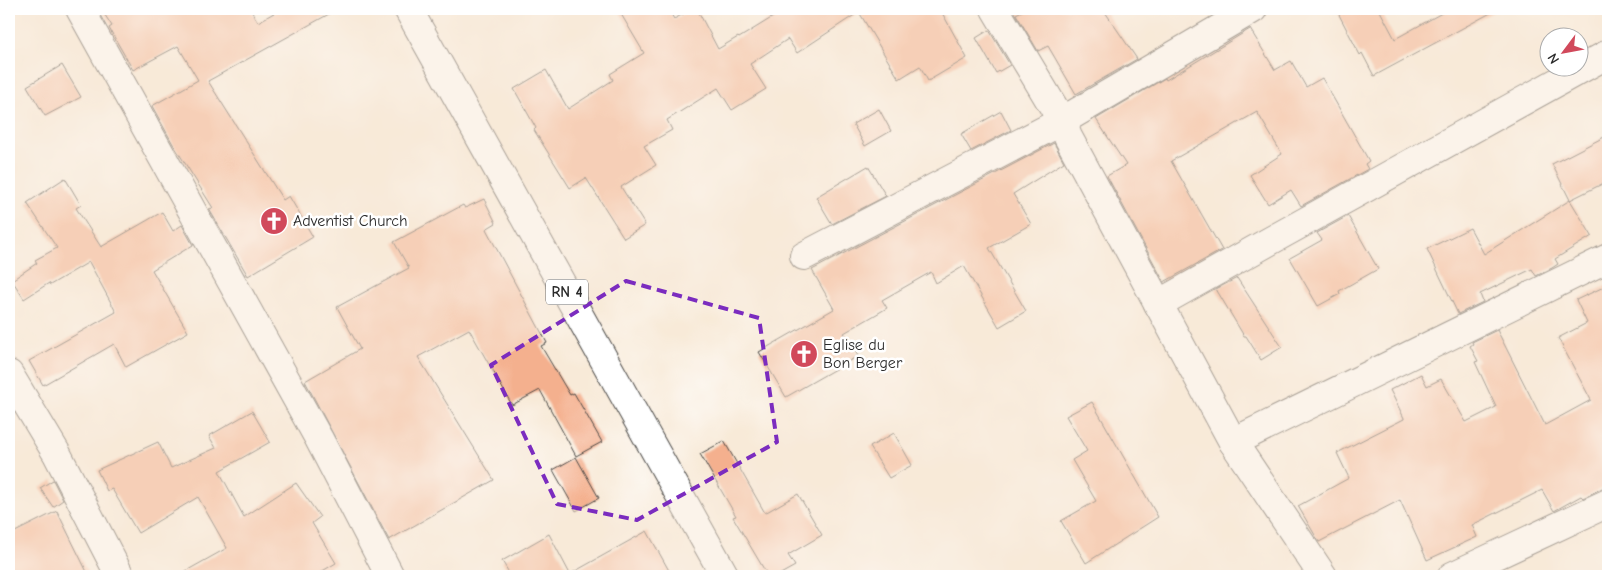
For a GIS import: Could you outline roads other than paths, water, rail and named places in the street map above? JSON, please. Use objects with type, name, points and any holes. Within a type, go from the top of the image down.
[{"type":"street","points":[[80,9],[319,438],[390,576]]},
{"type":"street","name":"RN 4","points":[[408,9],[725,576]]},
{"type":"street","points":[[995,9],[1062,121],[1068,137],[1233,442],[1323,576]]},
{"type":"street","points":[[804,256],[1062,121],[1253,9]]},
{"type":"street","points":[[1158,304],[1608,54]]},
{"type":"street","points":[[1233,442],[1608,258]]},
{"type":"street","points":[[9,374],[57,454],[120,576]]},
{"type":"street","points":[[1452,576],[1608,503]]},
{"type":"place","name":"Adventist Church","points":[[274,221]]},
{"type":"place","name":"Eglise du Bon Berger","points":[[804,354]]}]
